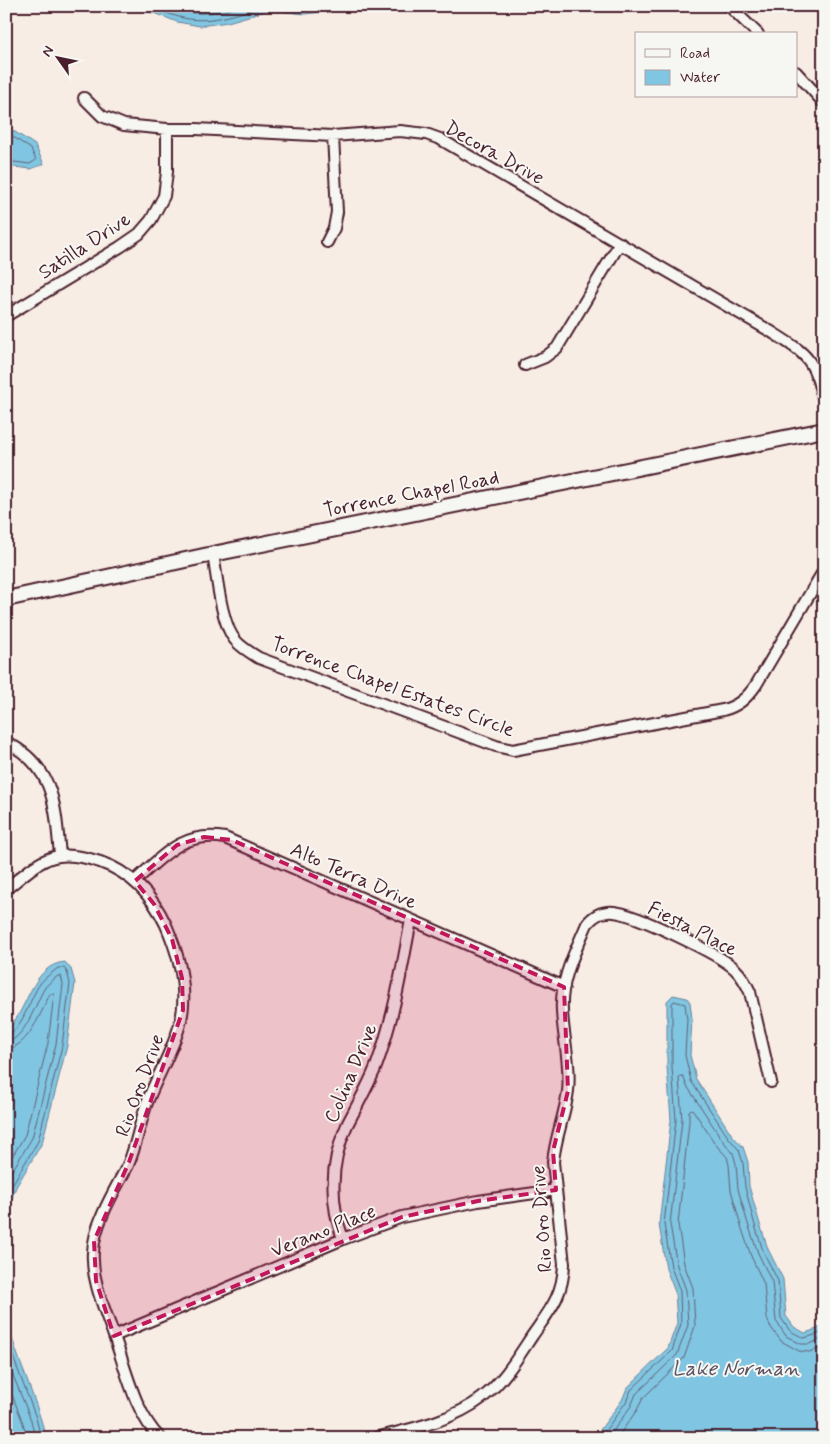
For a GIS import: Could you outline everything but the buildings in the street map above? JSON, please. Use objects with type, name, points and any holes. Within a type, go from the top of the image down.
[{"type":"street","points":[[730,6],[756,32]]},
{"type":"street","points":[[798,74],[824,103]]},
{"type":"street","name":"Decora Drive","points":[[84,98],[102,116],[113,121],[167,129],[332,136],[400,131],[426,134],[440,139],[801,350],[809,360],[817,376],[824,402]]},
{"type":"street","name":"Satilla Drive","points":[[6,316],[139,234],[151,220],[164,196],[167,172],[167,129]]},
{"type":"street","points":[[327,242],[334,228],[337,212],[332,136]]},
{"type":"street","points":[[525,365],[545,357],[557,348],[620,243]]},
{"type":"street","name":"Torrence Chapel Road","points":[[6,599],[213,554],[824,430]]},
{"type":"street","name":"Torrence Chapel Estates Circle","points":[[213,554],[228,627],[237,643],[250,653],[487,743],[513,750],[723,710],[738,705],[756,685],[824,570]]},
{"type":"street","points":[[6,742],[18,747],[35,762],[48,781],[55,808],[60,855]]},
{"type":"street","name":"Alto Terra Drive","points":[[135,881],[177,845],[195,838],[214,836],[232,840],[564,987]]},
{"type":"street","name":"Rio Oro Drive","points":[[6,889],[46,859],[60,855],[84,856],[109,865],[135,881],[154,904],[172,939],[182,978],[183,1010],[180,1026],[148,1099],[129,1162],[100,1222],[94,1241],[93,1264],[96,1281],[131,1387],[143,1414],[160,1438]]},
{"type":"street","name":"Fiesta Place","points":[[564,987],[587,924],[597,914],[615,912],[660,929],[734,968],[746,981],[755,1008],[771,1082]]},
{"type":"street","name":"Colina Drive","points":[[342,1239],[333,1204],[333,1167],[339,1144],[370,1081],[388,1028],[399,985],[411,920]]},
{"type":"street","name":"Rio Oro Drive","points":[[375,1438],[444,1418],[462,1411],[482,1398],[495,1386],[519,1355],[553,1306],[562,1285],[564,1264],[553,1162],[568,1091],[562,1011],[564,987]]},
{"type":"street","name":"Verano Place","points":[[114,1336],[342,1239],[402,1217],[506,1196],[556,1190]]},
{"type":"highlighted area","points":[[204,837],[232,840],[564,987],[568,1091],[553,1151],[556,1190],[478,1201],[402,1217],[114,1336],[96,1281],[94,1241],[129,1162],[183,1010],[182,978],[172,939],[154,904],[135,881],[177,845]]},
{"type":"water","points":[[121,6],[344,6],[338,10],[305,14],[269,10],[228,22],[200,26],[177,22],[157,14]]},
{"type":"water","points":[[6,126],[35,145],[44,164],[31,169],[6,166]]},
{"type":"water","points":[[65,962],[71,969],[75,983],[67,1046],[42,1143],[16,1187],[6,1213],[6,1033],[37,980],[49,968]]},
{"type":"water","name":"Lake Norman","points":[[673,995],[687,998],[690,1002],[692,1019],[690,1055],[696,1079],[732,1135],[743,1147],[748,1162],[749,1186],[759,1221],[768,1249],[783,1279],[786,1316],[794,1327],[805,1333],[817,1329],[824,1324],[824,1438],[594,1438],[622,1400],[627,1388],[668,1348],[677,1323],[675,1292],[666,1269],[659,1224],[671,1120],[667,1067],[667,1001]]},
{"type":"water","points":[[6,1316],[42,1422],[46,1438],[6,1438]]}]
